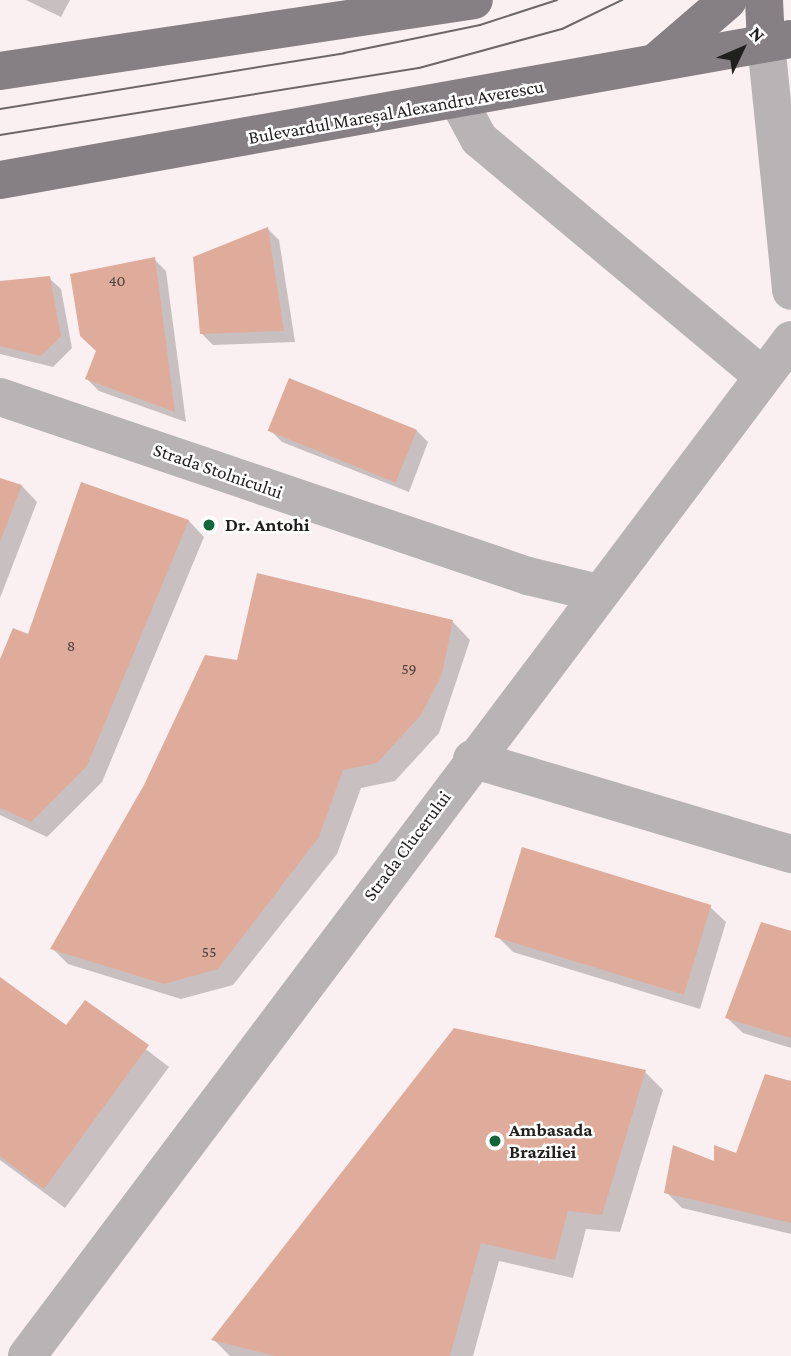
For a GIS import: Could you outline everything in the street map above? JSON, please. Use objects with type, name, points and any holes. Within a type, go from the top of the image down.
[{"type":"main road","points":[[0,71],[474,0]]},
{"type":"main road","points":[[654,65],[728,0]]},
{"type":"main road","points":[[764,0],[779,41]]},
{"type":"main road","name":"Bulevardul Mareșal Alexandru Averescu","points":[[0,180],[459,102],[779,41]]},
{"type":"street","points":[[779,41],[791,291]]},
{"type":"street","points":[[459,102],[479,139],[762,376]]},
{"type":"street","name":"Strada Clucerului","points":[[27,1356],[472,759],[791,340]]},
{"type":"street","name":"Strada Stolnicului","points":[[0,397],[528,576],[598,593]]},
{"type":"street","points":[[472,759],[791,854]]},
{"type":"building","points":[[268,227],[284,331],[200,334],[193,257]]},
{"type":"building","points":[[155,257],[175,412],[85,379],[96,351],[80,336],[70,274]]},
{"type":"building","points":[[50,276],[61,336],[41,356],[0,346],[0,281]]},
{"type":"building","points":[[289,378],[417,430],[396,483],[268,431]]},
{"type":"building","points":[[0,478],[22,485],[0,542]]},
{"type":"building","points":[[81,482],[189,520],[87,766],[31,822],[0,808],[0,659],[13,628],[28,634]]},
{"type":"building","points":[[257,573],[453,620],[442,674],[421,715],[377,763],[343,770],[319,837],[218,969],[164,984],[50,949],[144,785],[205,655],[237,660]]},
{"type":"building","points":[[522,847],[711,905],[684,995],[495,937]]},
{"type":"building","points":[[761,922],[791,931],[791,1038],[725,1018]]},
{"type":"building","points":[[0,977],[66,1025],[85,1000],[149,1045],[44,1189],[0,1156]]},
{"type":"building","name":"Ambasada Braziliei","points":[[454,1028],[646,1070],[602,1215],[568,1211],[555,1260],[481,1243],[450,1356],[275,1356],[211,1340]]},
{"type":"building","points":[[765,1074],[791,1081],[791,1223],[664,1193],[673,1145],[714,1161],[714,1145],[736,1153]]},
{"type":"tram line","points":[[0,109],[344,53],[480,25],[557,0]]},
{"type":"tram line","points":[[0,135],[419,68],[562,29],[622,0]]},
{"type":"place","name":"Dr. Antohi","points":[[209,525]]},
{"type":"place","name":"Ambasada Braziliei","points":[[495,1141]]}]
